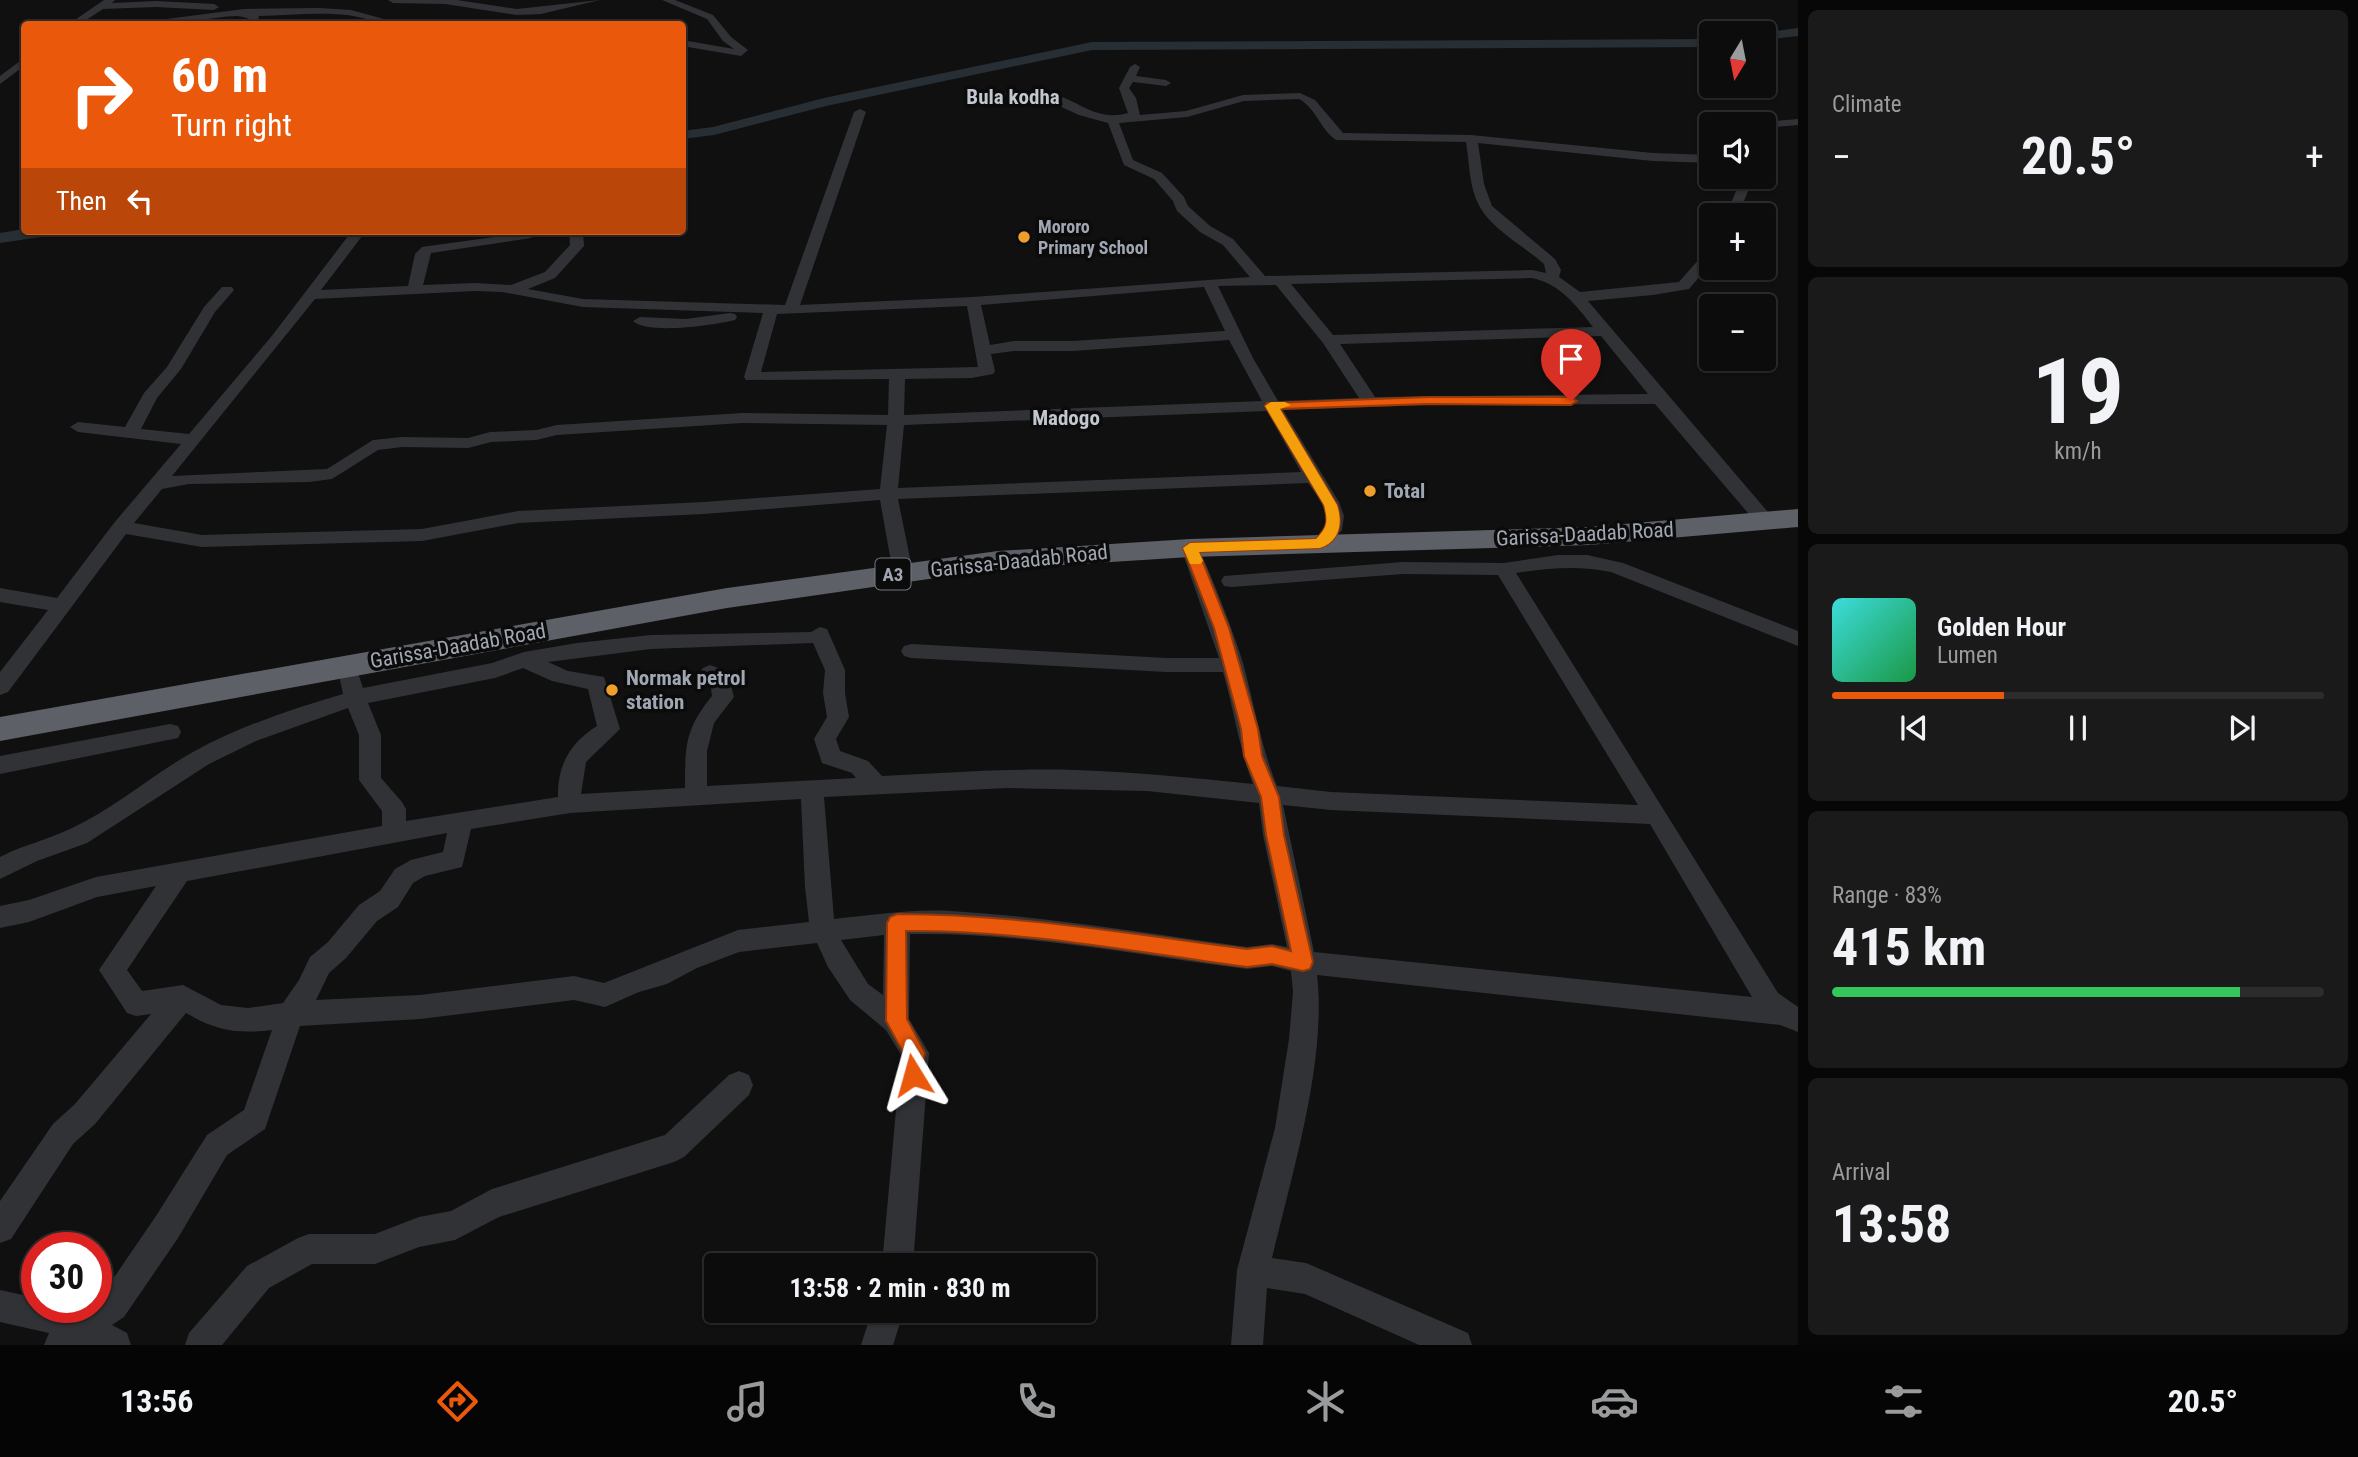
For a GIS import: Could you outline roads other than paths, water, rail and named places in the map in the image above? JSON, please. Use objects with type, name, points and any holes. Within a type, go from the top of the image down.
[{"type":"highway","name":"Garissa-Daadab Road","points":[[0,729],[727,598],[998,560],[1190,548],[1589,536],[1798,518]]},
{"type":"street","points":[[393,0],[445,1],[501,11],[541,11],[595,0]]},
{"type":"street","points":[[419,12],[484,0]]},
{"type":"street","points":[[667,0],[710,17],[727,39],[743,50],[741,53],[686,44]]},
{"type":"street","points":[[78,21],[105,3],[232,7],[251,18],[271,21]]},
{"type":"street","points":[[176,21],[283,10],[345,12],[366,16],[374,21]]},
{"type":"street","points":[[0,81],[21,64]]},
{"type":"street","points":[[1128,119],[1134,112],[1124,88],[1131,73],[1166,83]]},
{"type":"street","points":[[996,96],[1046,91],[1083,113],[1113,121],[1187,114],[1243,98],[1300,96],[1308,99],[1332,133],[1340,137],[1471,139],[1653,157],[1699,159]]},
{"type":"street","points":[[791,310],[860,112]]},
{"type":"street","points":[[1113,121],[1128,162],[1158,176],[1179,200],[1182,208],[1205,229],[1228,242],[1260,280]]},
{"type":"street","points":[[1776,124],[1798,122]]},
{"type":"street","points":[[1471,139],[1476,178],[1483,201],[1494,215],[1550,262],[1554,270],[1551,278]]},
{"type":"street","points":[[0,687],[121,527],[238,388],[356,235]]},
{"type":"street","points":[[415,289],[422,254],[427,250],[524,235]]},
{"type":"street","points":[[512,290],[550,275],[577,246],[576,235]]},
{"type":"street","points":[[1577,297],[1684,286],[1699,268]]},
{"type":"street","points":[[310,296],[475,287],[512,290],[583,303],[791,310],[973,302],[1209,282],[1512,273],[1551,278],[1577,297],[1660,400],[1766,522]]},
{"type":"street","points":[[1281,281],[1329,341],[1371,403]]},
{"type":"street","points":[[1209,282],[1233,335],[1271,406],[1331,505],[1335,519],[1333,530],[1320,544]]},
{"type":"street","points":[[130,433],[150,396],[173,369],[209,310],[227,290]]},
{"type":"street","points":[[771,310],[752,377],[986,371],[973,302]]},
{"type":"street","points":[[640,321],[707,323],[751,309]]},
{"type":"street","points":[[1329,341],[1605,331]]},
{"type":"street","points":[[984,351],[1014,346],[1073,346],[1233,335]]},
{"type":"street","points":[[897,375],[898,397],[893,420],[888,494],[903,573]]},
{"type":"street","points":[[158,484],[189,479],[309,477],[331,474],[373,445],[402,442],[468,443],[490,436],[536,435],[557,430],[741,418],[893,420],[1371,403],[1660,400]]},
{"type":"street","points":[[78,427],[192,440]]},
{"type":"street","points":[[121,527],[202,541],[422,535],[517,517],[704,508],[888,494],[1313,477]]},
{"type":"street","points":[[1190,548],[1210,594],[1233,665],[1250,729],[1253,756],[1270,797],[1275,835],[1303,962],[1306,992],[1296,1090],[1289,1128],[1253,1270],[1247,1345]]},
{"type":"street","points":[[1231,581],[1403,568],[1504,569],[1558,561],[1587,561],[1616,567],[1798,639]]},
{"type":"street","points":[[1504,569],[1769,1002],[1790,1016]]},
{"type":"street","points":[[0,595],[61,605]]},
{"type":"street","points":[[0,869],[28,853],[79,836],[201,758],[248,735],[299,715],[355,698],[495,670],[524,659],[652,642],[813,636],[835,670],[834,693],[838,717],[825,738],[830,757],[860,767],[877,786]]},
{"type":"street","points":[[911,651],[1166,666],[1233,665]]},
{"type":"street","name":"Garissa-Daadab Road","points":[[524,659],[554,676],[577,682],[597,682],[609,729],[588,742],[570,768],[570,804]]},
{"type":"street","points":[[347,666],[355,698],[370,735],[370,779],[394,809],[394,832]]},
{"type":"street","points":[[696,797],[696,751],[704,721],[723,697],[720,676],[710,673]]},
{"type":"street","points":[[0,765],[170,732]]},
{"type":"street","points":[[0,917],[29,911],[96,887],[461,821],[570,804],[812,789],[1074,779],[1147,782],[1270,797],[1656,815]]},
{"type":"street","points":[[812,789],[817,887],[823,930],[837,959],[859,992],[896,1021],[915,1053],[899,1253]]},
{"type":"street","points":[[71,1335],[113,1306],[167,1227],[217,1145],[255,1119],[290,1016],[309,988],[319,965],[337,950],[368,914],[389,899],[404,876],[419,867],[453,860],[461,821]]},
{"type":"street","points":[[181,870],[111,970],[136,1004],[183,997],[217,1017],[248,1020],[347,1009],[419,1007],[574,988],[605,995],[658,976],[688,960],[738,941],[897,923],[949,922],[1025,929],[1247,958],[1272,955],[1303,962],[1790,1016]]},
{"type":"street","points":[[896,1021],[897,923]]},
{"type":"street","points":[[0,1228],[63,1134],[85,1114],[130,1057],[183,997]]},
{"type":"street","points":[[201,1345],[258,1277],[309,1249],[375,1249],[419,1232],[455,1226],[492,1204],[674,1147],[738,1085]]},
{"type":"street","points":[[1253,1270],[1306,1279],[1456,1345]]},
{"type":"street","points":[[0,1306],[71,1335],[115,1345]]},
{"type":"street","points":[[877,1345],[884,1323]]},
{"type":"waterway","points":[[1776,35],[1798,32]]},
{"type":"waterway","points":[[686,134],[714,131],[824,102],[1092,46],[1699,43]]},
{"type":"waterway","points":[[0,238],[21,235]]},
{"type":"place","name":"Mororo Primary School","points":[[1024,237]]},
{"type":"place","name":"Total","points":[[1370,491]]},
{"type":"place","name":"Normak petrol station","points":[[612,690]]},
{"type":"district","name":"Bula kodha","points":[[1013,97]]},
{"type":"district","name":"Madogo","points":[[1066,418]]}]
